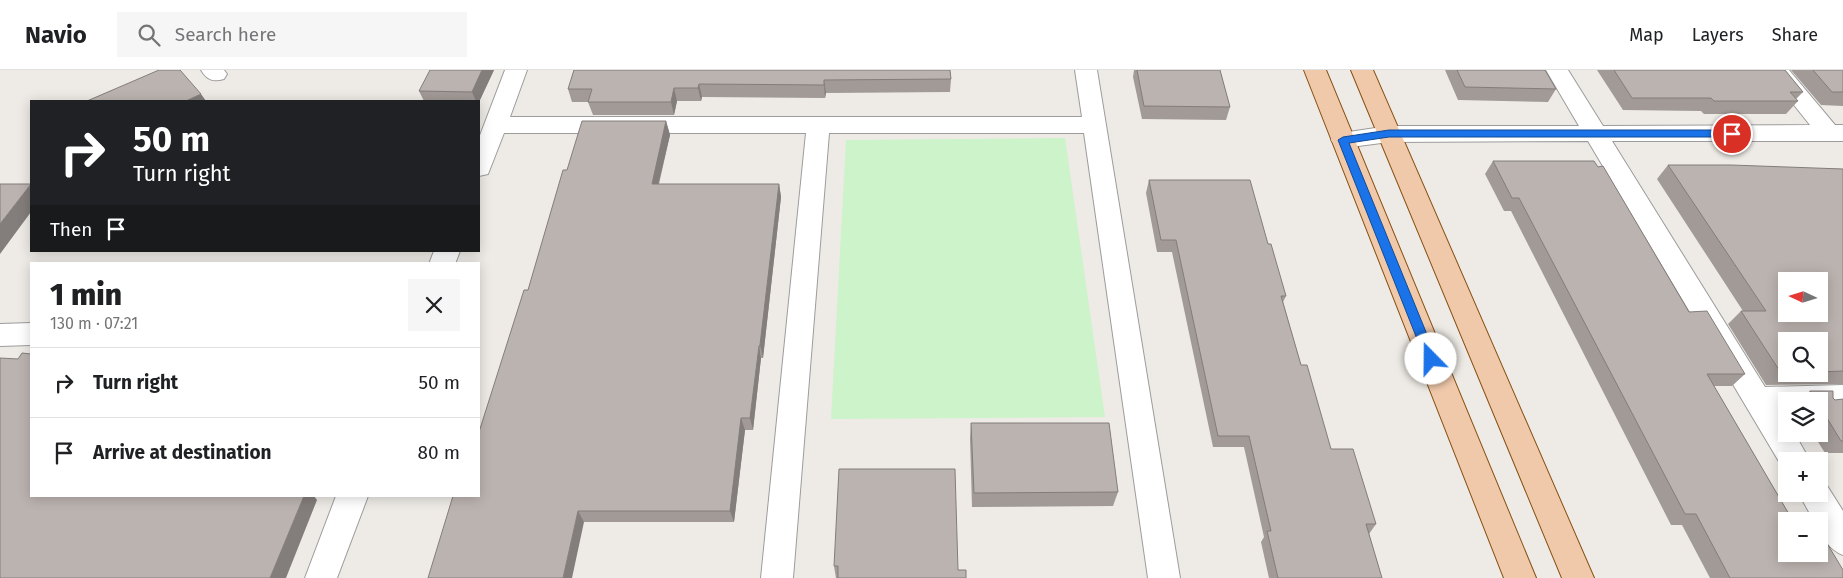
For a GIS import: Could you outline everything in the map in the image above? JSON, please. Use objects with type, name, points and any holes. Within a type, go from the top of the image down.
[{"type":"main road","points":[[1315,70],[1520,578]]},
{"type":"main road","points":[[1362,70],[1578,578]]},
{"type":"street","points":[[480,165],[516,70]]},
{"type":"street","points":[[1086,70],[1164,578]]},
{"type":"street","points":[[1557,70],[1790,452]]},
{"type":"street","points":[[1777,70],[1836,133]]},
{"type":"street","points":[[495,125],[1094,125]]},
{"type":"street","points":[[777,578],[818,125]]},
{"type":"street","points":[[1343,140],[1389,134],[1836,133]]},
{"type":"street","points":[[0,334],[30,334]]},
{"type":"street","points":[[1757,398],[1843,397]]},
{"type":"street","points":[[321,578],[352,497]]},
{"type":"street","points":[[1820,502],[1843,540]]},
{"type":"green space","points":[[1065,138],[1105,417],[831,419],[846,140]]},
{"type":"building","points":[[159,70],[180,70],[201,94],[188,100],[89,100]]},
{"type":"building","points":[[430,70],[482,70],[472,92],[419,91]]},
{"type":"building","points":[[574,70],[950,70],[951,79],[824,80],[824,85],[699,84],[698,88],[674,88],[671,102],[588,102],[592,89],[568,89]]},
{"type":"building","points":[[1137,70],[1220,70],[1230,107],[1144,106]]},
{"type":"building","points":[[1457,70],[1545,70],[1556,89],[1465,87]]},
{"type":"building","points":[[1614,70],[1785,70],[1803,92],[1790,92],[1798,101],[1714,101],[1711,98],[1632,98]]},
{"type":"building","points":[[1813,70],[1843,70],[1843,92],[1832,92]]},
{"type":"building","points":[[582,121],[666,121],[652,184],[779,184],[750,418],[741,418],[730,511],[578,511],[563,578],[428,578],[453,497],[480,497],[480,429],[524,290],[528,290],[563,170],[567,170]]},
{"type":"building","points":[[1493,161],[1594,161],[1598,167],[1603,166],[1689,312],[1707,311],[1745,374],[1707,374],[1778,495],[1778,502],[1782,502],[1788,512],[1778,512],[1778,562],[1828,562],[1828,545],[1843,570],[1843,578],[1730,578],[1696,514],[1685,514],[1519,198],[1512,198]]},
{"type":"building","points":[[1668,165],[1843,169],[1843,371],[1828,372],[1828,332],[1778,332],[1778,368],[1741,311],[1766,311]]},
{"type":"building","points":[[1149,180],[1250,180],[1268,244],[1271,244],[1286,296],[1281,296],[1301,365],[1307,365],[1331,449],[1353,449],[1376,524],[1366,524],[1382,578],[1278,578],[1267,531],[1271,531],[1249,436],[1218,436],[1176,240],[1161,240]]},
{"type":"building","points":[[0,184],[30,184],[30,185],[0,224]]},
{"type":"building","points":[[22,353],[30,354],[30,497],[304,497],[270,578],[0,578],[0,358],[18,359]]},
{"type":"building","points":[[1833,391],[1833,398],[1835,400],[1843,399],[1843,441],[1841,441],[1828,420],[1828,392],[1811,392]]},
{"type":"building","points":[[971,423],[1109,423],[1118,492],[974,493]]},
{"type":"building","points":[[839,469],[955,469],[958,570],[966,570],[966,578],[838,578],[838,566],[834,566]]},
{"type":"route","points":[[1431,359],[1343,140],[1389,134],[1732,134]]}]
